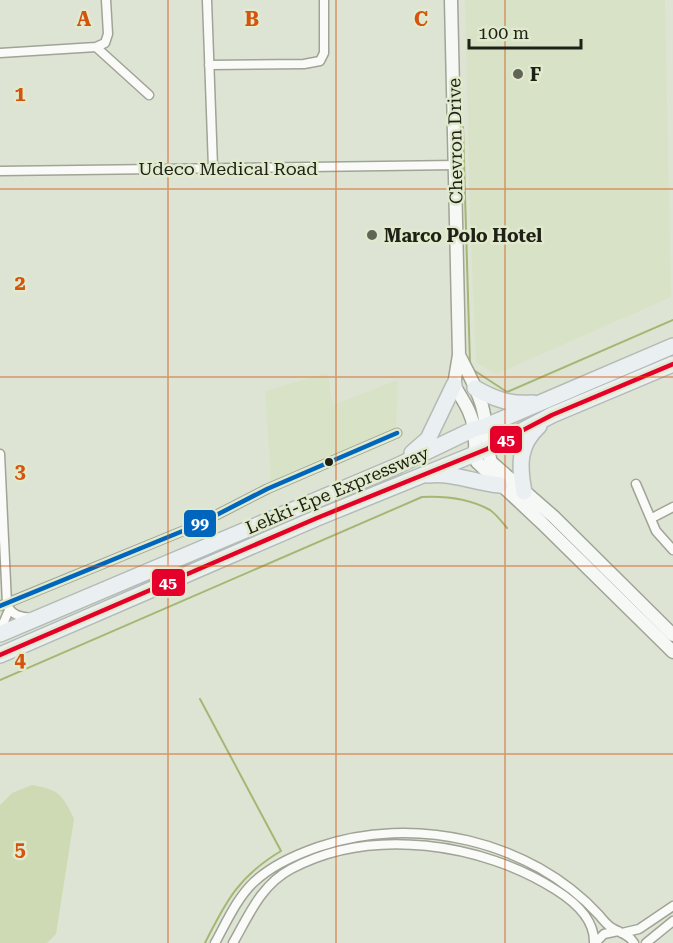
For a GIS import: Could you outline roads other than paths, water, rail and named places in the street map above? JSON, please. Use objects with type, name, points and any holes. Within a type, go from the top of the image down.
[{"type":"highway","name":"Lekki-Epe Expressway","points":[[0,655],[419,476],[539,403],[673,346]]},
{"type":"highway","name":"Lekki-Epe Expressway","points":[[0,632],[397,466],[552,415],[673,364]]},
{"type":"highway","points":[[317,518],[335,504],[439,459],[519,418],[595,386],[603,376]]},
{"type":"highway","points":[[397,466],[428,439],[454,385]]},
{"type":"highway","points":[[474,388],[493,399],[539,403]]},
{"type":"highway","points":[[524,492],[520,461],[522,449],[527,438],[552,415]]},
{"type":"highway","points":[[419,476],[447,475],[474,482],[500,485]]},
{"type":"street","points":[[0,53],[96,47],[105,43],[108,34],[106,0]]},
{"type":"street","points":[[207,0],[213,167]]},
{"type":"street","points":[[209,65],[304,64],[320,61],[324,53],[324,0]]},
{"type":"street","name":"Chevron Drive","points":[[452,0],[459,355],[454,385]]},
{"type":"street","points":[[96,47],[149,95]]},
{"type":"street","name":"Udeco Medical Road","points":[[0,171],[456,165]]},
{"type":"street","name":"Chevron Drive","points":[[459,355],[483,408],[481,439]]},
{"type":"street","points":[[454,385],[469,411],[491,462],[554,517],[673,635]]},
{"type":"street","points":[[5,607],[195,526],[267,489],[397,433]]},
{"type":"street","points":[[481,439],[477,462],[673,652]]},
{"type":"street","points":[[0,454],[5,607],[0,632]]},
{"type":"street","points":[[636,484],[656,531],[673,550]]},
{"type":"street","points":[[652,518],[673,507]]},
{"type":"street","points":[[5,607],[20,616],[36,618]]},
{"type":"street","points":[[215,943],[246,892],[255,882],[282,862],[331,842],[393,833],[455,838],[500,850],[524,860],[561,882],[590,906],[606,924],[626,934],[634,943]]},
{"type":"street","points":[[233,943],[256,902],[269,886],[289,870],[348,849],[402,844],[448,848],[497,861],[533,876],[570,899],[583,912],[592,928],[595,943]]},
{"type":"street","points":[[595,943],[604,934],[639,929],[673,906]]},
{"type":"street","points":[[646,943],[673,921]]},
{"type":"waterway","points":[[463,127],[470,364]]},
{"type":"waterway","points":[[472,369],[507,392],[673,320]]},
{"type":"waterway","points":[[0,680],[422,497],[448,498],[474,503],[492,512],[507,528]]},
{"type":"waterway","points":[[200,699],[281,851],[244,880],[227,902],[205,943]]},
{"type":"place","name":"F","points":[[518,74]]},
{"type":"place","name":"Marco Polo Hotel","points":[[372,235]]}]
